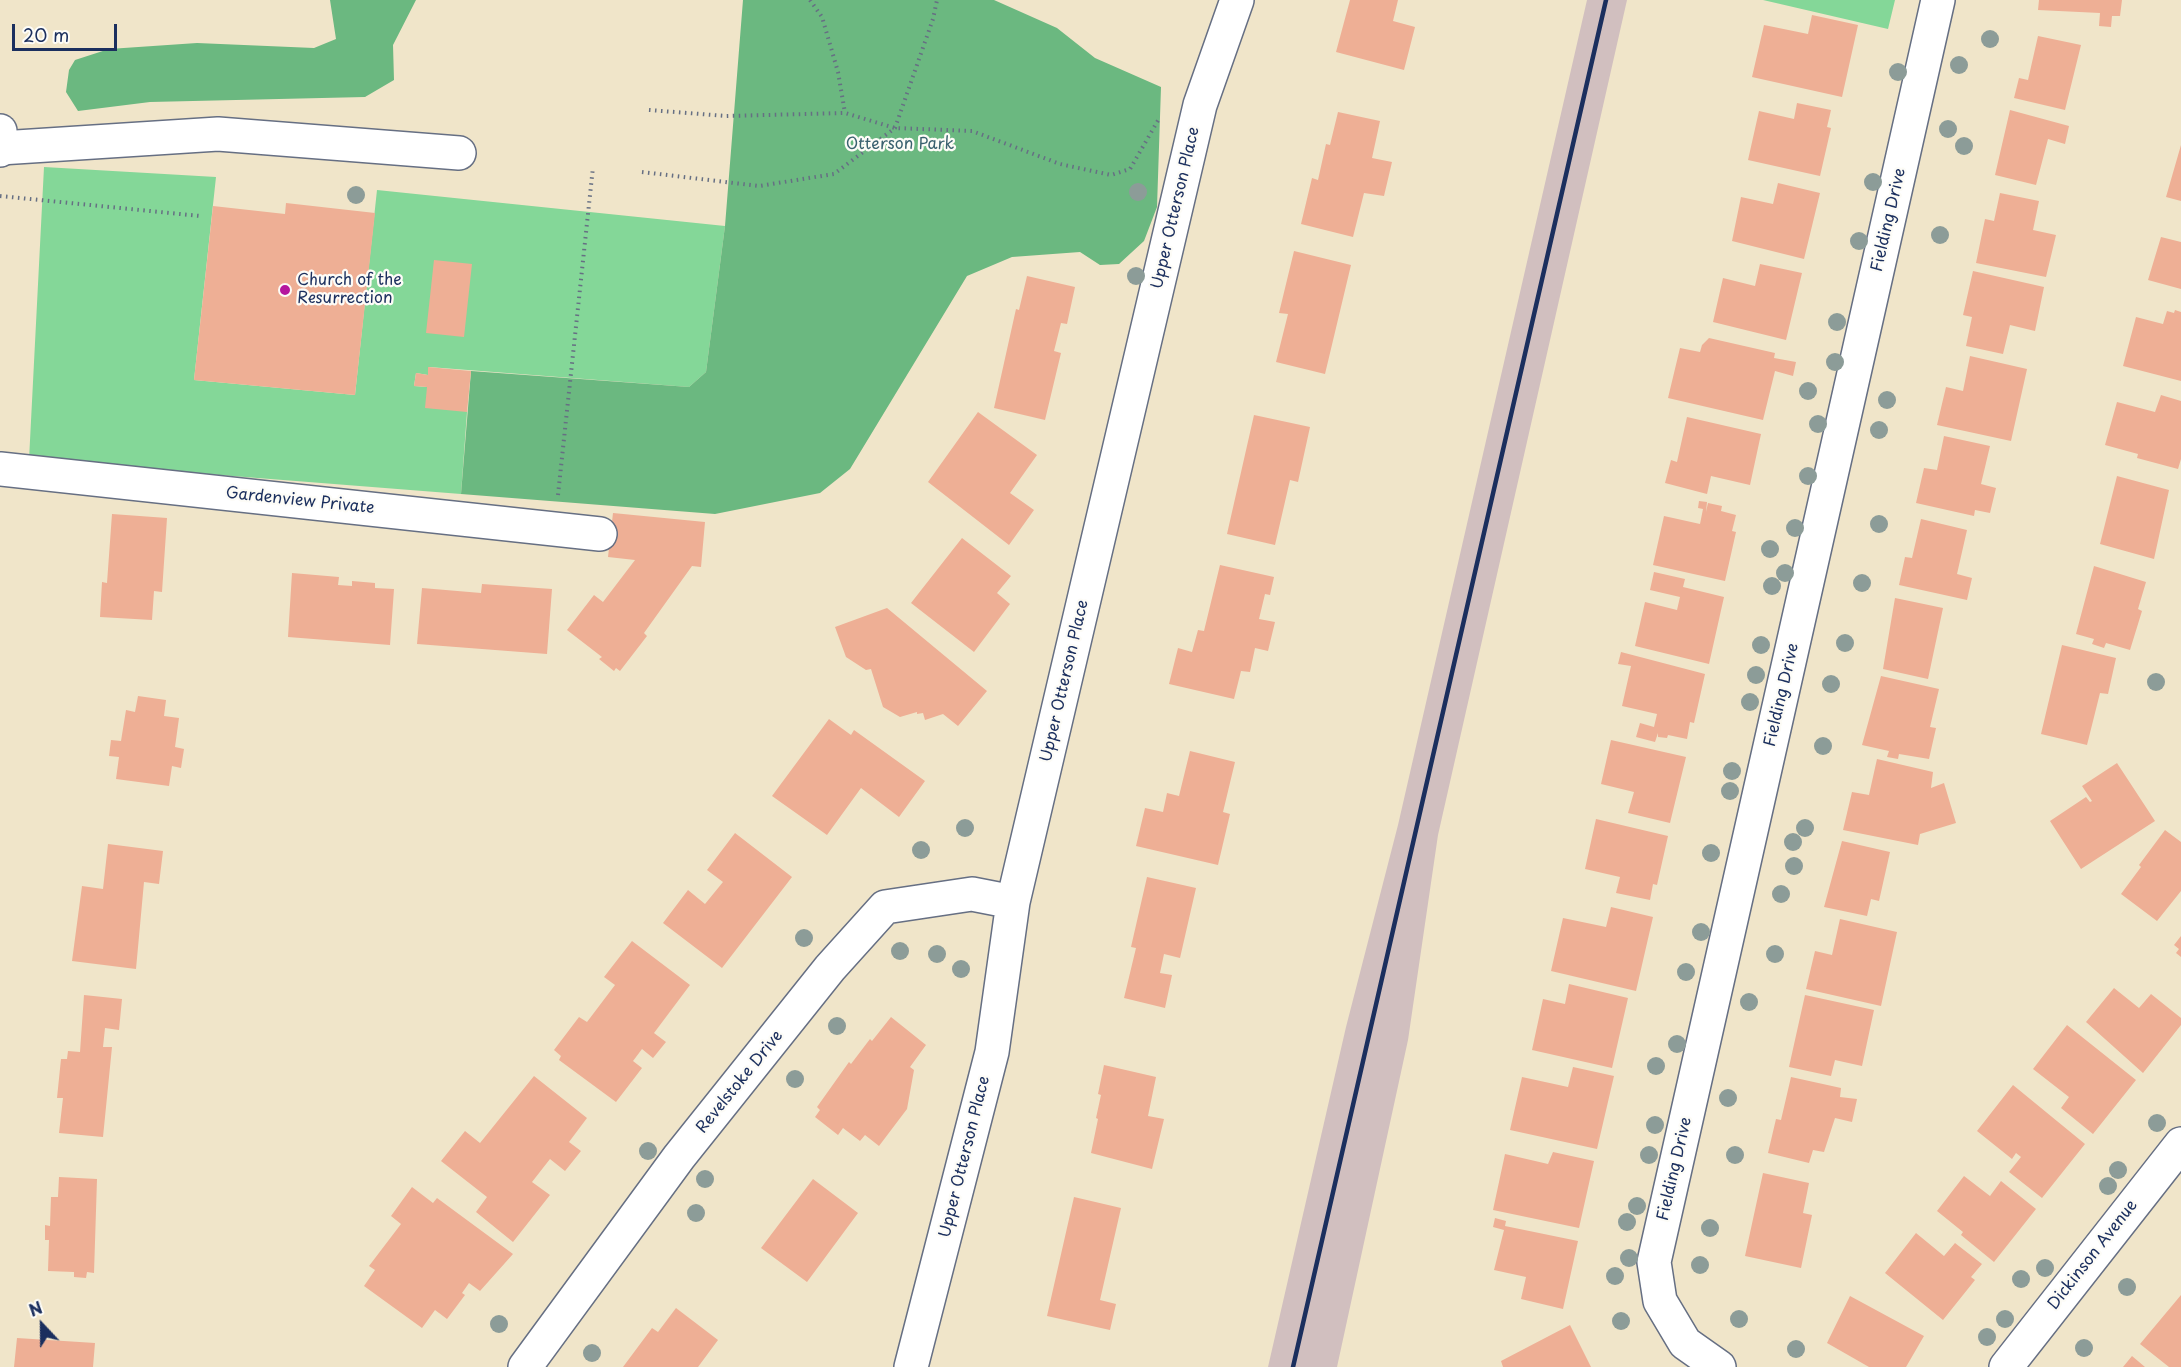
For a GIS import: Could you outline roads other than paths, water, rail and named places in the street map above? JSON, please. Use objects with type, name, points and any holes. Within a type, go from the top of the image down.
[{"type":"street","name":"Upper Otterson Place","points":[[911,1367],[993,1052],[1013,902],[1200,105],[1237,0]]},
{"type":"street","name":"Fielding Drive","points":[[1719,1367],[1685,1343],[1660,1301],[1654,1262],[1938,0]]},
{"type":"street","points":[[0,131],[0,149],[218,134],[459,153]]},
{"type":"street","name":"Gardenview Private","points":[[0,469],[600,534]]},
{"type":"street","name":"Revelstoke Drive","points":[[525,1367],[679,1157],[830,968],[885,907],[972,894],[1013,902]]},
{"type":"street","name":"Dickinson Avenue","points":[[2006,1367],[2181,1144]]},
{"type":"railway","points":[[1293,1367],[1606,0]]},
{"type":"place","name":"Church of the Resurrection","points":[[285,290]]},
{"type":"park label","name":"Otterson Park","points":[[900,145]]}]
